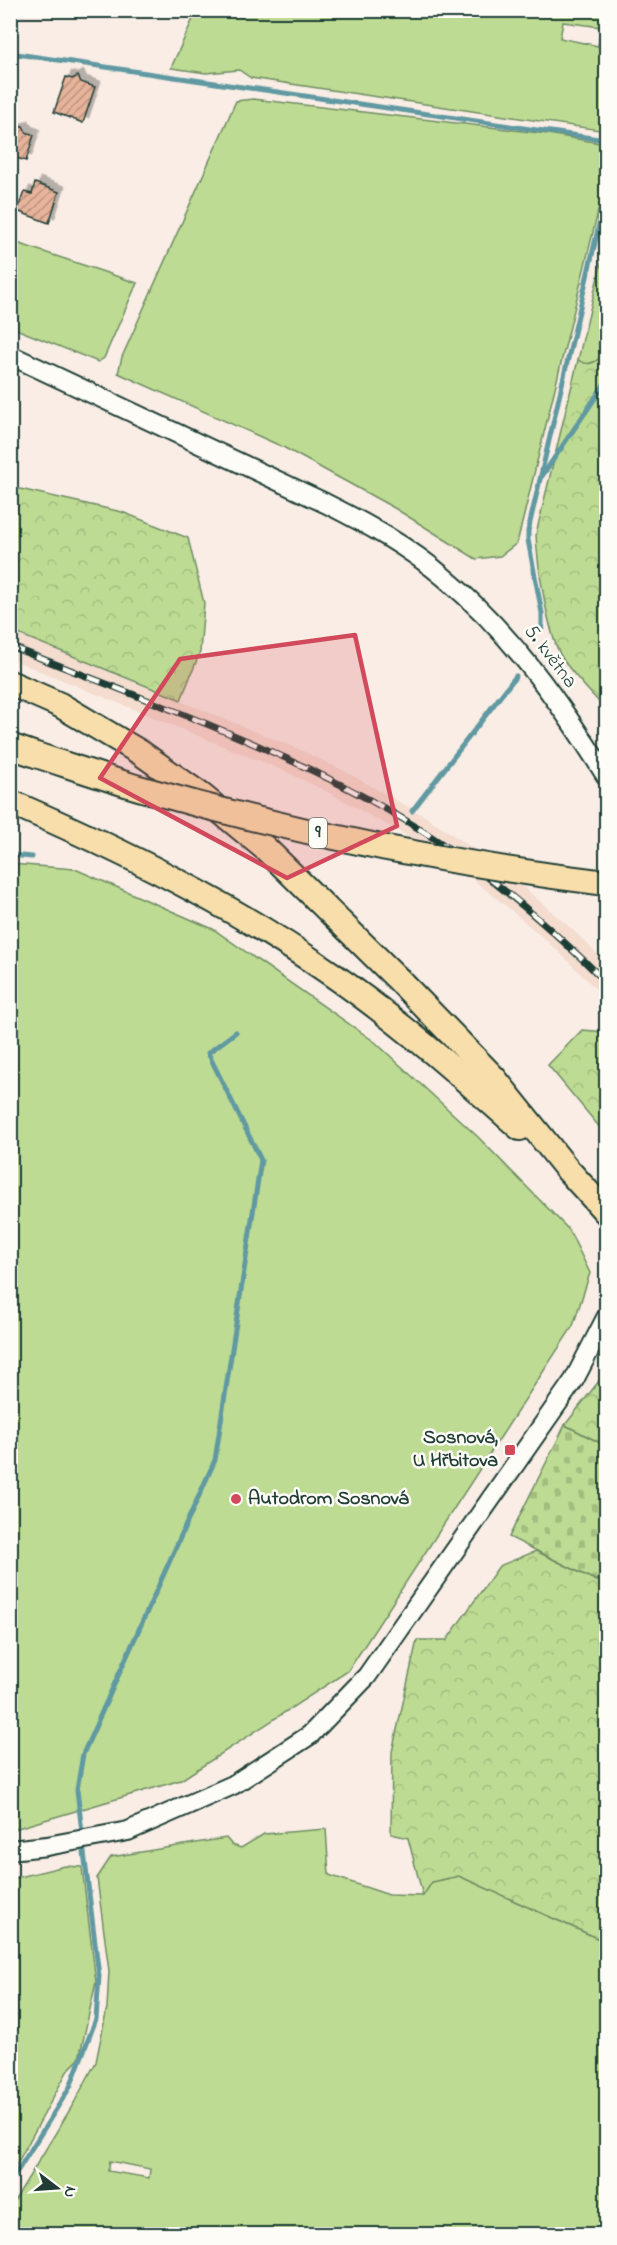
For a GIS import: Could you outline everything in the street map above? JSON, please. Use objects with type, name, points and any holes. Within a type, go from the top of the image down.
[{"type":"main road","points":[[10,683],[60,705],[141,753],[202,796],[266,849],[400,981],[494,1078],[567,1169],[606,1212]]},
{"type":"main road","name":"9","points":[[10,746],[139,788],[297,829],[480,866],[606,884]]},
{"type":"main road","points":[[10,802],[111,848],[171,879],[250,922],[329,972],[433,1050],[567,1169]]},
{"type":"street","name":"5. května","points":[[10,355],[315,498],[376,530],[444,577],[497,627],[528,664],[606,776]]},
{"type":"street","points":[[577,732],[606,757]]},
{"type":"street","points":[[10,1850],[47,1846],[128,1831],[232,1785],[310,1735],[367,1676],[574,1380],[606,1318]]},
{"type":"street","points":[[574,1380],[606,1346]]},
{"type":"highlighted area","points":[[355,635],[397,826],[287,878],[100,778],[180,659]]},
{"type":"shaded area","points":[[10,631],[298,749],[342,770],[428,818],[522,886],[573,930],[606,963],[606,999],[556,949],[506,906],[461,870],[414,840],[287,772],[11,659]]},
{"type":"green space","points":[[197,10],[606,11],[606,131],[251,78],[239,70],[206,73],[171,68]],"holes":[[[563,22],[601,27],[598,46],[560,38]]]},
{"type":"green space","points":[[253,99],[548,134],[606,144],[606,179],[517,543],[500,556],[476,559],[396,509],[283,447],[118,373],[122,357],[236,101]]},
{"type":"green space","points":[[11,241],[137,283],[104,358],[98,362],[11,327]]},
{"type":"green space","points":[[606,243],[606,351],[599,360],[585,365],[578,360]]},
{"type":"green space","points":[[606,351],[606,710],[574,674],[558,650],[544,600],[536,534],[578,360],[586,363],[594,362]]},
{"type":"green space","points":[[11,487],[122,512],[188,538],[204,603],[200,652],[181,700],[11,631]]},
{"type":"green space","name":"Autodrom Sosnová","points":[[11,864],[75,869],[213,929],[375,1042],[478,1137],[569,1230],[590,1273],[573,1326],[348,1671],[181,1780],[11,1830]]},
{"type":"green space","points":[[582,1030],[606,1032],[606,1135],[548,1065]]},
{"type":"green space","points":[[606,1372],[606,1446],[565,1425]]},
{"type":"green space","points":[[565,1425],[606,1446],[606,1563],[597,1581],[509,1537]]},
{"type":"green space","points":[[536,1551],[597,1581],[606,1563],[606,1942],[459,1876],[432,1882],[423,1896],[408,1838],[391,1834],[392,1752],[417,1640],[447,1640],[499,1566]]},
{"type":"green space","points":[[326,1829],[329,1875],[389,1895],[422,1896],[432,1882],[459,1876],[606,1942],[606,2234],[11,2234],[10,2208],[74,2103],[96,2062],[107,2008],[109,1971],[97,1878],[111,1857],[226,1838],[232,1845],[241,1848],[264,1834]],"holes":[[[110,2161],[150,2169],[149,2178],[108,2171]]]},
{"type":"green space","points":[[65,1866],[82,1867],[96,1982],[79,2059],[68,2070],[11,2175],[11,1879]]},
{"type":"building","points":[[78,76],[81,82],[95,87],[83,123],[54,112],[66,77],[72,79]]},
{"type":"building","points":[[23,126],[26,132],[34,135],[26,161],[10,156],[10,127],[17,129]]},
{"type":"building","points":[[35,183],[59,192],[49,223],[17,211],[24,192],[32,194]]},
{"type":"waterway","points":[[10,53],[606,140]]},
{"type":"waterway","points":[[542,628],[542,613],[528,531],[606,195]]},
{"type":"waterway","points":[[542,476],[606,382]]},
{"type":"waterway","points":[[412,811],[516,676]]},
{"type":"waterway","points":[[10,855],[32,857]]},
{"type":"waterway","points":[[82,1832],[77,1790],[83,1754],[215,1460],[261,1160],[208,1053],[236,1032]]},
{"type":"waterway","points":[[10,2183],[70,2087],[96,2019],[99,1976],[83,1844]]},
{"type":"railway","points":[[10,646],[220,729],[324,776],[373,802],[421,830],[471,864],[563,941],[606,982]]},
{"type":"place","name":"Sosnová, U Hřbitova","points":[[510,1450]]},
{"type":"place","name":"Autodrom Sosnová","points":[[236,1499]]}]
